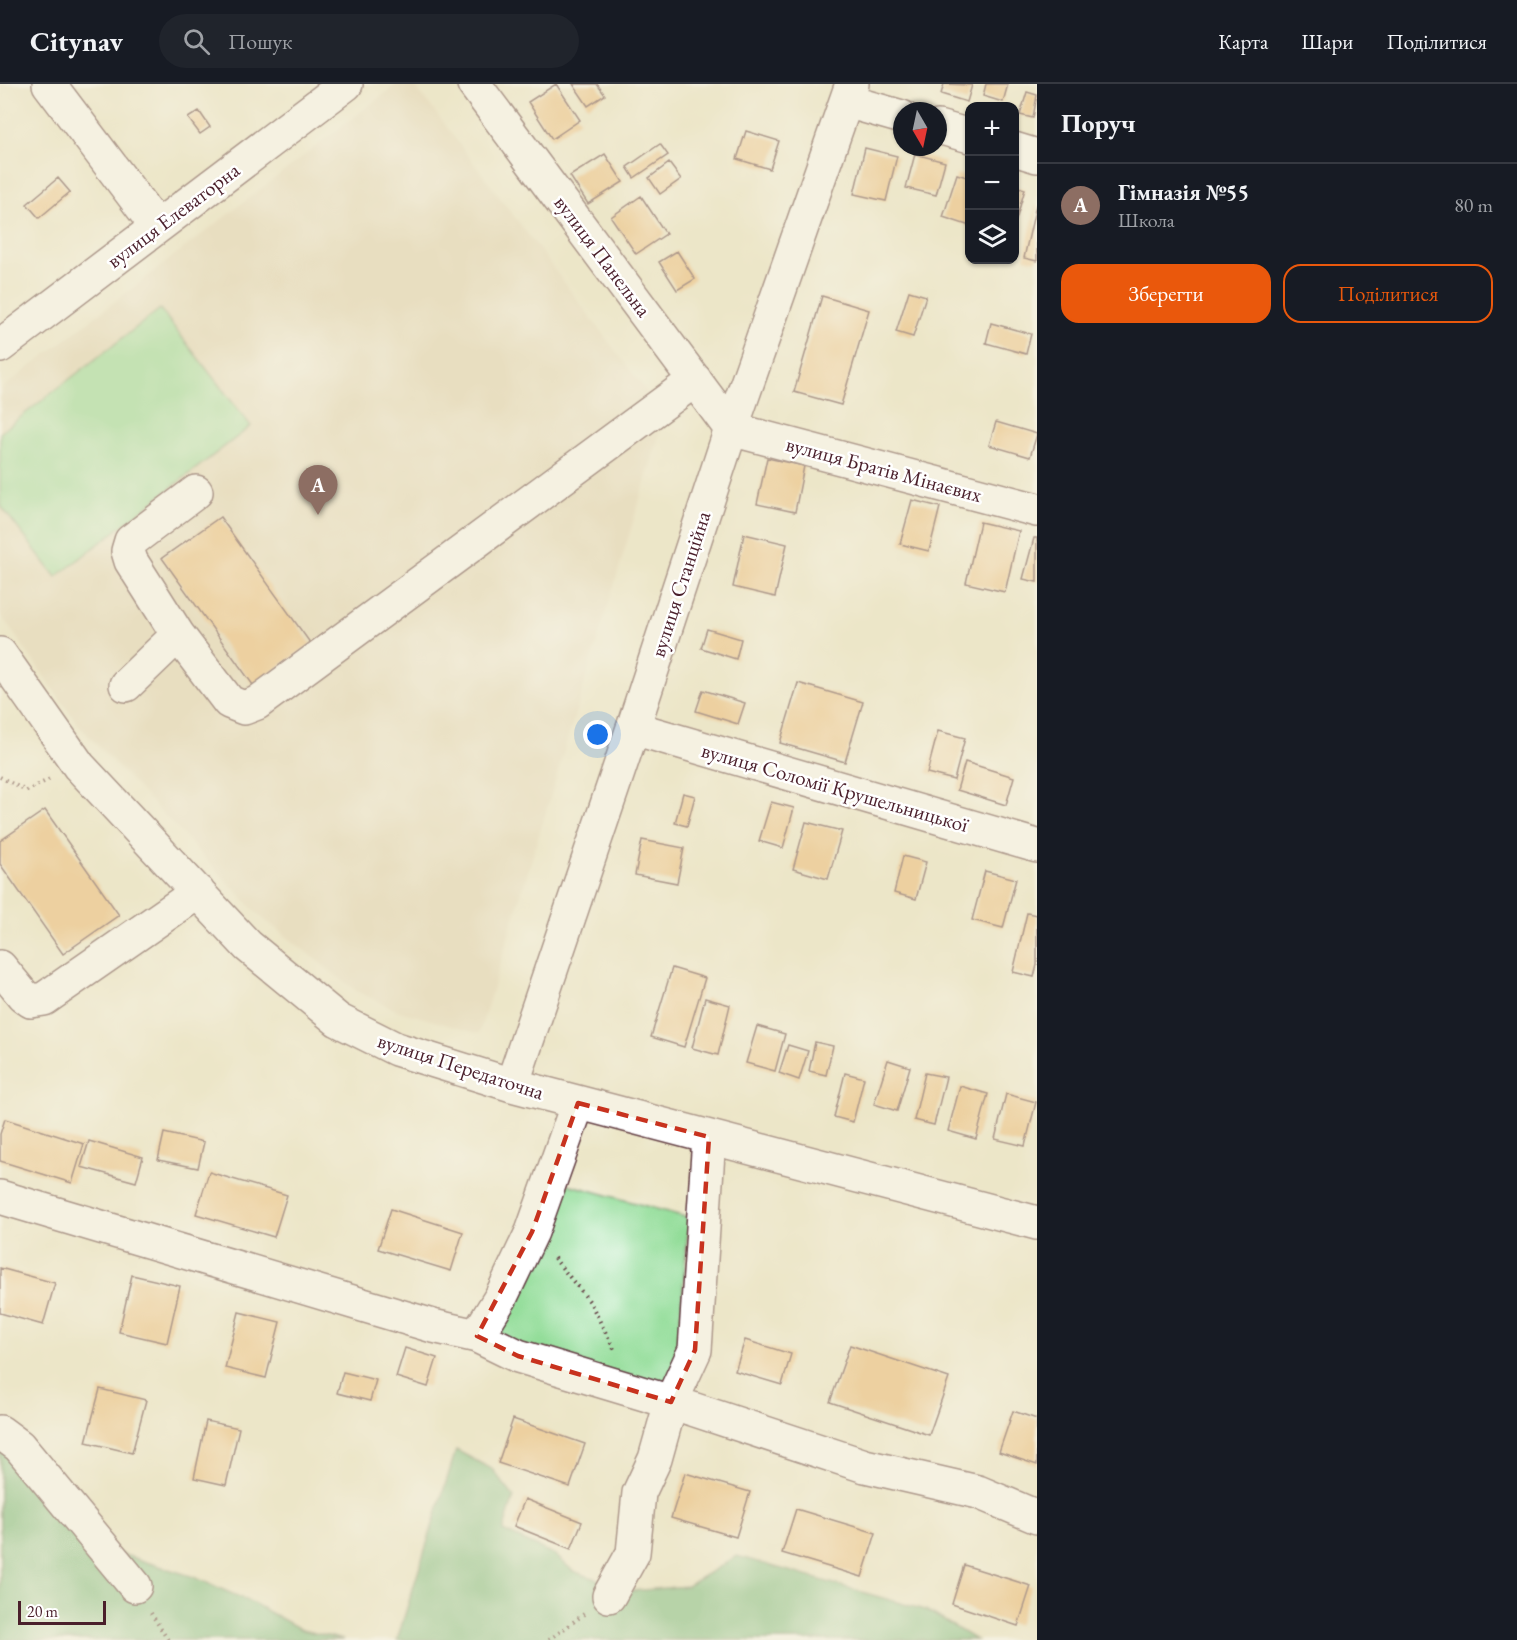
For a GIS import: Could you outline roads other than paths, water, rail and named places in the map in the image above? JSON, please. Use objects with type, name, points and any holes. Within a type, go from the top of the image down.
[{"type":"street","points":[[49,84],[157,227]]},
{"type":"street","name":"вулиця Елеваторна","points":[[0,346],[346,84]]},
{"type":"street","name":"вулиця Панельна","points":[[474,84],[731,429]]},
{"type":"street","points":[[849,92],[893,113]]},
{"type":"street","name":"вулиця Станційна","points":[[512,1085],[731,429],[849,92]]},
{"type":"street","points":[[947,130],[965,135]]},
{"type":"street","points":[[1019,151],[1037,156]]},
{"type":"street","points":[[196,492],[131,541],[128,551],[131,561],[178,635],[229,702],[244,708],[257,703],[695,380]]},
{"type":"street","name":"вулиця Братів Мінаєвих","points":[[731,429],[1037,510]]},
{"type":"street","points":[[126,685],[178,635]]},
{"type":"street","name":"вулиця Передаточна","points":[[0,654],[79,766],[249,946],[338,1020],[396,1049],[512,1085],[1037,1223]]},
{"type":"street","name":"вулиця Соломії Крушельницької","points":[[633,728],[1037,846]]},
{"type":"street","points":[[0,967],[32,1001],[44,999],[198,892]]},
{"type":"street","points":[[477,1336],[501,1297],[532,1232],[578,1103]]},
{"type":"street","points":[[609,1596],[633,1553],[639,1493],[656,1459],[671,1402],[695,1350],[710,1137]]},
{"type":"street","points":[[0,1197],[423,1323],[477,1336],[518,1356],[671,1402],[865,1466],[978,1492],[1037,1517]]},
{"type":"street","points":[[0,1432],[19,1446],[135,1586]]},
{"type":"place","name":"Гімназія №55","points":[[318,515]]}]
